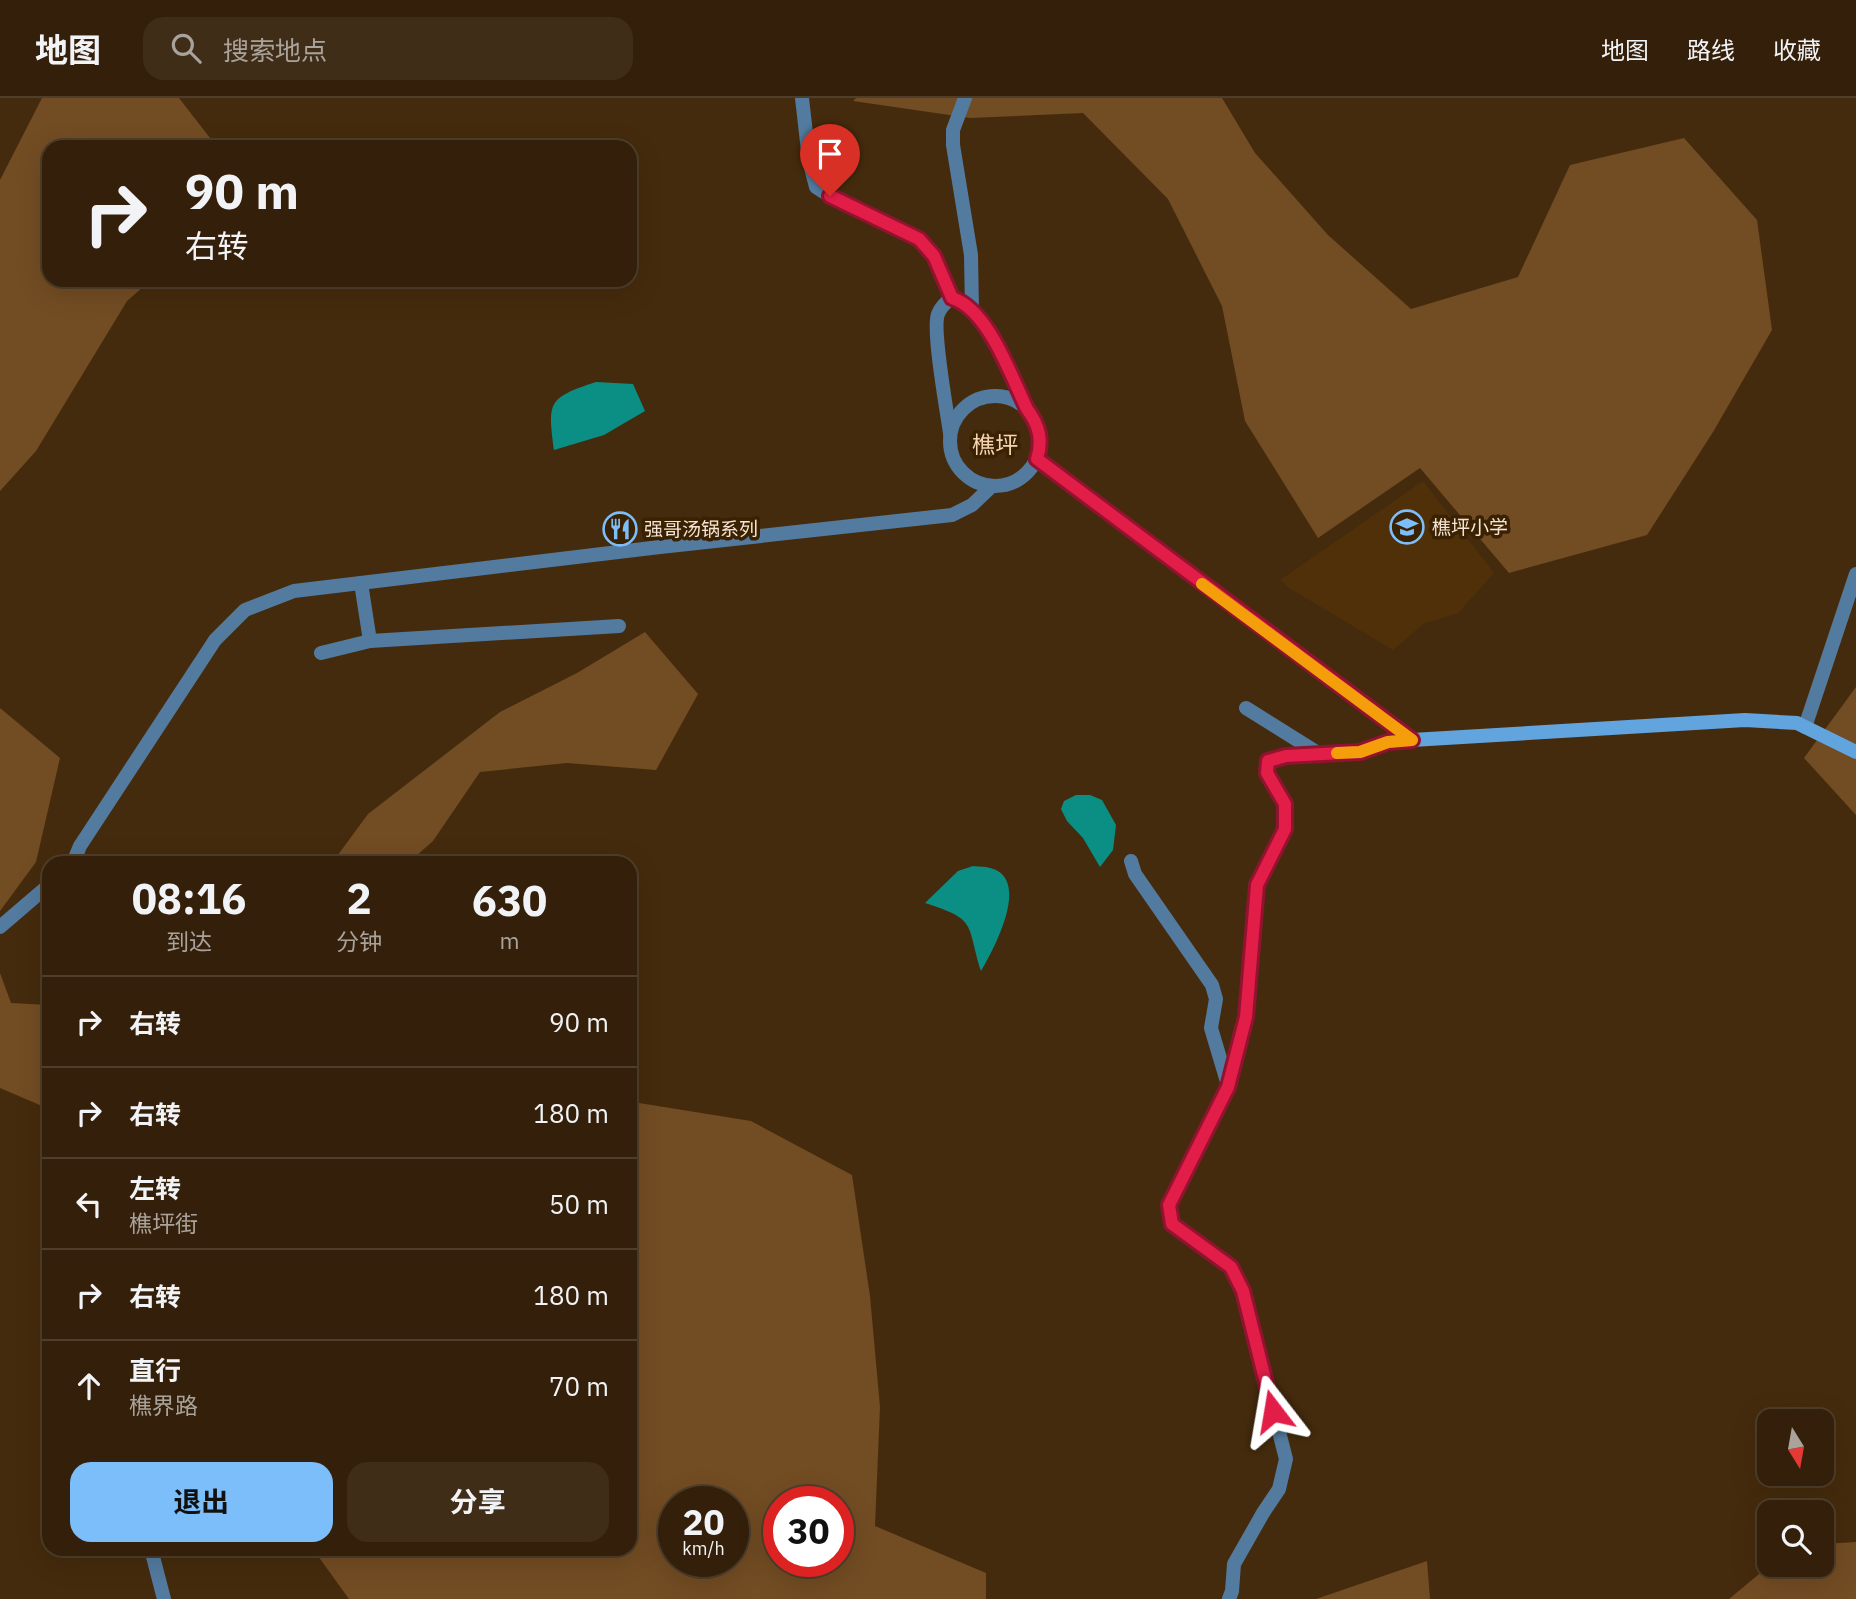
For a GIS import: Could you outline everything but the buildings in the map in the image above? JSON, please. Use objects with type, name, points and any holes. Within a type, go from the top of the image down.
[{"type":"main road","points":[[1412,740],[1745,720],[1797,723],[1856,752]]},
{"type":"street","points":[[802,98],[809,160],[816,187],[844,204],[919,239],[934,256],[952,298],[961,301],[984,322],[1038,427],[1040,438],[1037,459],[1023,476],[1014,482],[992,486],[972,480],[956,465],[952,455],[937,315],[952,298]]},
{"type":"street","points":[[965,98],[953,130],[953,145],[971,255],[972,310]]},
{"type":"street","points":[[950,433],[959,413],[976,400],[987,397],[1008,398],[1027,409]]},
{"type":"street","points":[[1037,459],[1412,740]]},
{"type":"street","points":[[76,856],[215,639],[245,610],[294,591],[952,515],[972,505],[992,486]]},
{"type":"street","points":[[1805,727],[1856,574]]},
{"type":"street","points":[[361,583],[370,641]]},
{"type":"street","points":[[321,653],[370,641],[620,626]]},
{"type":"street","points":[[1245,708],[1321,755]]},
{"type":"street","points":[[1229,1599],[1234,1564],[1262,1513],[1279,1489],[1286,1459],[1243,1291],[1231,1267],[1172,1224],[1169,1205],[1228,1087],[1246,1017],[1257,885],[1285,829],[1285,804],[1267,773],[1268,761],[1286,756],[1360,752],[1388,742],[1412,740]]},
{"type":"street","points":[[1131,861],[1135,874],[1213,985],[1216,999],[1211,1028],[1228,1087]]},
{"type":"street","points":[[0,928],[42,891]]},
{"type":"street","points":[[152,1556],[164,1599]]},
{"type":"shaded area","points":[[42,98],[179,98],[212,140],[42,140],[42,287],[143,287],[127,301],[36,451],[0,491],[0,180]]},
{"type":"shaded area","points":[[856,98],[1222,98],[1255,153],[1328,235],[1411,309],[1518,277],[1570,165],[1684,138],[1757,220],[1772,330],[1713,432],[1647,535],[1509,573],[1420,468],[1318,538],[1245,421],[1222,306],[1168,199],[1083,113],[970,118],[853,101]]},
{"type":"shaded area","name":"樵坪小学","points":[[1423,481],[1494,573],[1458,613],[1423,624],[1393,650],[1280,580]]},
{"type":"shaded area","points":[[645,632],[698,694],[656,770],[567,763],[480,772],[433,841],[416,856],[337,856],[368,814],[500,712],[577,673]]},
{"type":"shaded area","points":[[1856,687],[1856,815],[1804,758]]},
{"type":"shaded area","points":[[0,708],[60,758],[36,862],[0,911]]},
{"type":"shaded area","points":[[0,973],[11,1003],[42,1005],[42,1106],[0,1088]]},
{"type":"shaded area","points":[[639,1103],[751,1121],[852,1175],[870,1296],[880,1407],[875,1526],[986,1573],[986,1599],[349,1599],[318,1556],[637,1556]]},
{"type":"shaded area","points":[[1856,1542],[1856,1599],[1729,1599],[1757,1576],[1834,1577],[1834,1543]]},
{"type":"shaded area","points":[[1427,1561],[1430,1599],[1316,1599]]},
{"type":"water","points":[[596,382],[633,384],[645,411],[604,435],[554,450],[551,421],[554,404],[568,393]]},
{"type":"water","points":[[1076,795],[1090,795],[1102,800],[1116,825],[1113,850],[1100,867],[1061,809],[1064,801]]},
{"type":"water","points":[[973,866],[988,867],[1002,874],[1008,885],[1009,899],[1001,931],[981,971],[967,925],[954,914],[925,903],[958,871]]},
{"type":"slow traffic","points":[[1202,584],[1412,740],[1388,742],[1360,752],[1337,753]]},
{"type":"place","name":"樵坪小学","points":[[1407,527]]},
{"type":"place","name":"强哥汤锅系列","points":[[620,529]]},
{"type":"district","name":"樵坪","points":[[995,444]]},
{"type":"route","points":[[830,196],[919,239],[934,256],[952,298],[961,301],[984,322],[1034,418],[1040,438],[1037,459],[1412,740],[1388,742],[1360,752],[1286,756],[1268,761],[1267,773],[1285,804],[1285,829],[1257,885],[1246,1017],[1228,1087],[1169,1205],[1172,1224],[1231,1267],[1243,1291],[1273,1411]]}]
